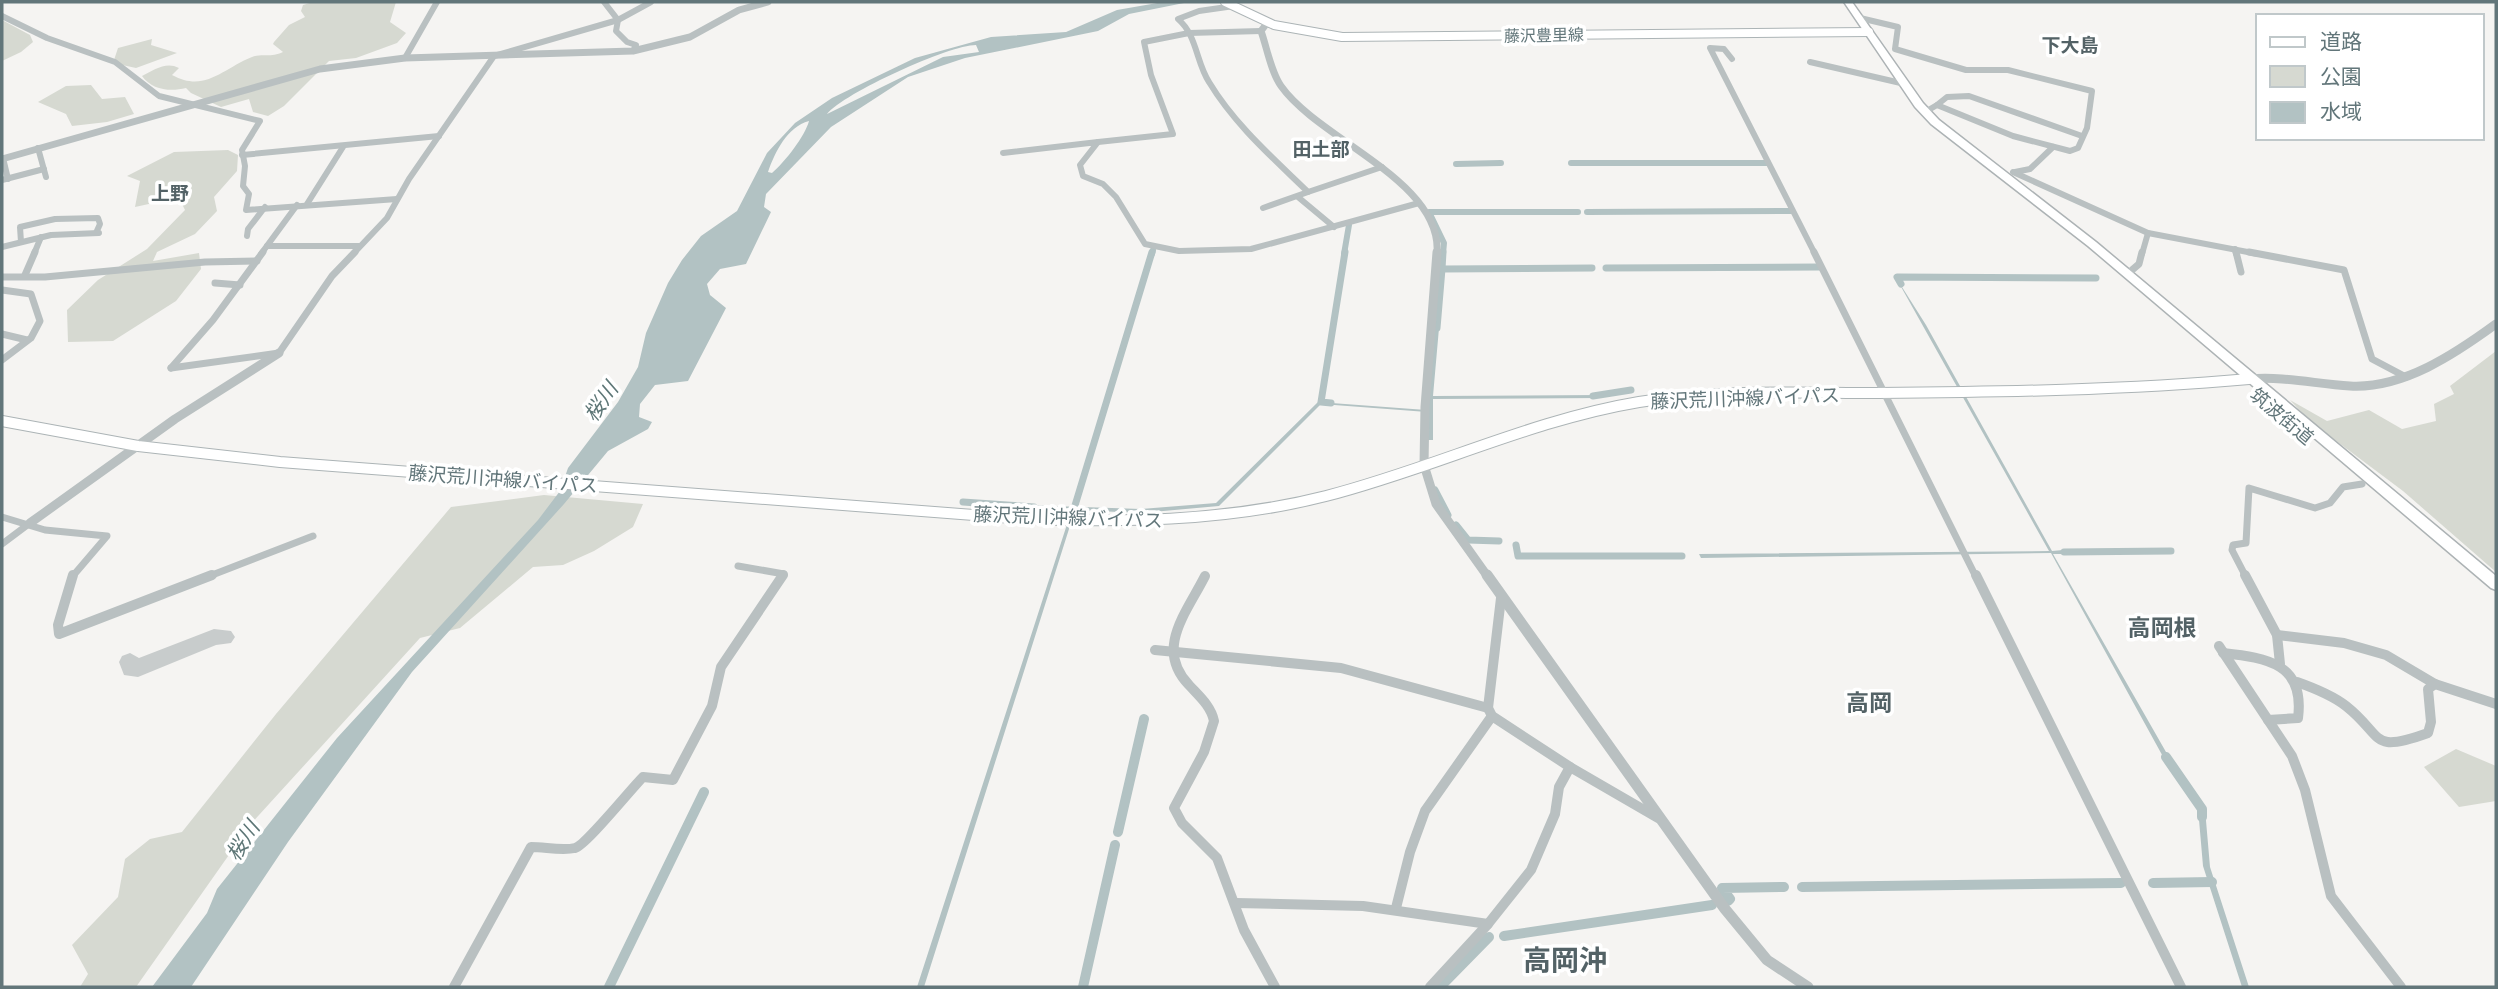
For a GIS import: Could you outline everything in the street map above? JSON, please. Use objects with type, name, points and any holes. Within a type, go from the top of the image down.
[{"type":"highway","name":"筑波街道","points":[[1848,2],[1925,112],[2007,173],[2074,231],[2115,273],[2496,584]]},
{"type":"highway","name":"筑波街道","points":[[2244,380],[2362,484],[2496,594]]},
{"type":"main road","name":"藤沢豊里線","points":[[1230,4],[1267,23],[1342,37],[1869,32]]},
{"type":"main road","name":"藤沢荒川沖線バイパス","points":[[2,421],[138,446],[280,462],[1065,521],[1185,520],[1313,499],[1541,425],[1642,402],[1736,394],[2126,390],[2244,380]]},
{"type":"street","points":[[405,58],[437,2]]},
{"type":"street","points":[[604,2],[618,20],[616,30],[628,42],[636,45],[633,51]]},
{"type":"street","points":[[2,544],[138,446],[279,353],[332,276],[387,218],[397,199],[494,56],[618,20],[651,2]]},
{"type":"street","points":[[44,169],[5,180],[2,159],[320,69],[405,58],[633,51],[690,37],[739,10],[768,2]]},
{"type":"street","points":[[1230,4],[1199,10],[1178,19],[1185,24],[1200,68],[1245,132],[1308,192]]},
{"type":"street","points":[[2,16],[47,38],[115,62],[159,96],[260,121],[244,145],[243,186],[249,194],[246,210],[397,199]]},
{"type":"street","points":[[1860,18],[1898,27],[1895,49],[1912,56],[1966,70],[2008,70],[2091,89],[2088,123],[2074,151],[2013,135],[1937,105]]},
{"type":"street","points":[[1261,31],[1267,23]]},
{"type":"street","points":[[1003,153],[1173,134],[1149,70],[1144,42],[1189,33],[1261,31]]},
{"type":"street","points":[[1261,31],[1277,78],[1288,94],[1333,135],[1404,184],[1419,203],[1438,240],[1425,407],[1424,465],[1427,483],[1436,503],[1501,598],[1725,909],[1767,960],[1808,987]]},
{"type":"street","points":[[1732,59],[1724,48],[1710,48],[1716,65],[1726,75],[1886,393],[2181,987]]},
{"type":"street","points":[[1810,62],[1905,84]]},
{"type":"street","points":[[1925,112],[1937,105],[1941,99],[1969,96],[2082,136]]},
{"type":"street","points":[[243,155],[439,136]]},
{"type":"street","points":[[1098,142],[1080,165],[1081,173],[1087,181],[1104,185],[1128,209],[1145,244],[1179,251],[1251,249],[1419,203]]},
{"type":"street","points":[[307,204],[343,147]]},
{"type":"street","points":[[2007,173],[2030,169],[2053,147]]},
{"type":"street","points":[[38,148],[46,177]]},
{"type":"street","points":[[1263,208],[1382,167]]},
{"type":"street","points":[[2007,173],[2148,233],[2344,270],[2372,359],[2406,377]]},
{"type":"street","points":[[1298,197],[1334,227]]},
{"type":"street","points":[[279,353],[171,368],[240,285],[297,205]]},
{"type":"street","points":[[247,236],[247,229],[265,207]]},
{"type":"street","points":[[2,247],[41,237],[99,233],[100,224],[97,218],[55,219],[20,227],[21,242]]},
{"type":"street","points":[[2132,270],[2139,264],[2148,233]]},
{"type":"street","points":[[25,275],[41,237]]},
{"type":"street","points":[[267,246],[359,246]]},
{"type":"street","points":[[2235,249],[2241,272]]},
{"type":"street","points":[[2,277],[49,277],[172,266],[201,259],[257,261]]},
{"type":"street","points":[[2,360],[27,340],[38,328],[40,320],[31,294],[2,290],[11,276]]},
{"type":"street","points":[[215,283],[240,285]]},
{"type":"street","points":[[2244,380],[2293,376],[2350,386],[2372,386],[2406,377],[2496,324]]},
{"type":"street","points":[[2,334],[27,340]]},
{"type":"street","points":[[2280,664],[2277,635],[2232,551],[2233,545],[2246,543],[2249,488],[2315,508],[2330,503],[2343,487],[2362,484]]},
{"type":"street","points":[[2,517],[30,523],[46,530],[107,536],[71,578],[58,634],[313,536]]},
{"type":"street","points":[[454,987],[531,847],[575,848],[587,843],[611,810],[643,777],[673,780],[712,706],[721,667],[784,574],[738,566]]},
{"type":"street","points":[[1205,576],[1198,593],[1181,614],[1173,652],[1177,670],[1210,709],[1214,720],[1205,749],[1174,808],[1178,820],[1214,854],[1236,903],[1242,927],[1269,969],[1275,987]]},
{"type":"street","points":[[1396,908],[1406,865],[1430,802],[1483,735],[1490,712],[1501,598]]},
{"type":"street","points":[[2277,635],[2344,643],[2386,655],[2435,684],[2496,704]]},
{"type":"street","points":[[2401,987],[2331,896],[2305,790],[2292,756],[2221,649],[2280,664],[2297,682],[2324,692],[2349,708],[2367,731],[2384,743],[2399,742],[2428,733],[2431,722],[2428,689],[2435,684]]},
{"type":"street","points":[[1155,650],[1341,668],[1490,712],[1570,767],[1664,821]]},
{"type":"street","points":[[2268,720],[2298,718],[2301,708],[2297,682]]},
{"type":"street","points":[[1430,987],[1488,924],[1531,870],[1555,814],[1559,787],[1570,767]]},
{"type":"street","points":[[1236,903],[1313,901],[1396,908],[1488,924]]},
{"type":"green space","points":[[313,2],[396,2],[390,22],[406,33],[397,43],[356,58],[329,61],[284,106],[268,116],[253,112],[249,99],[221,107],[186,88],[168,90],[156,87],[142,76],[169,65],[179,68],[172,75],[184,80],[204,80],[252,57],[283,52],[274,42],[289,25],[305,17],[301,11],[303,5]]},
{"type":"green space","points":[[2,20],[30,35],[33,42],[21,52],[2,61]]},
{"type":"green space","points":[[152,39],[151,45],[177,53],[136,68],[113,63],[118,48]]},
{"type":"green space","points":[[91,85],[102,99],[125,97],[134,114],[107,122],[72,126],[66,114],[38,102],[66,86]]},
{"type":"green space","points":[[228,150],[238,155],[237,171],[214,197],[217,211],[195,234],[157,252],[153,261],[199,253],[201,269],[176,301],[113,341],[68,342],[67,310],[98,280],[147,249],[185,210],[181,202],[167,200],[135,207],[140,181],[127,176],[174,152]]},
{"type":"green space","points":[[2496,351],[2496,572],[2403,491],[2311,422],[2290,400],[2327,421],[2369,410],[2402,429],[2436,421],[2434,404],[2454,394],[2450,386]]},
{"type":"green space","points":[[544,495],[643,504],[633,527],[594,551],[563,565],[533,567],[460,628],[420,638],[250,825],[136,987],[80,987],[88,974],[72,945],[118,897],[125,859],[150,839],[182,832],[276,714],[451,507]]},
{"type":"green space","points":[[2456,749],[2496,766],[2496,801],[2459,807],[2424,767]]},
{"type":"water","points":[[1163,2],[1189,2],[1129,14],[1098,31],[965,58],[908,77],[831,127],[766,194],[764,207],[771,212],[746,264],[720,269],[707,284],[710,295],[726,308],[688,381],[655,385],[640,404],[639,417],[652,422],[648,429],[608,451],[564,504],[412,672],[288,842],[191,987],[152,987],[207,913],[217,889],[337,738],[538,520],[560,491],[568,468],[618,402],[638,367],[646,333],[668,283],[682,260],[701,236],[737,211],[767,153],[795,123],[832,98],[915,58],[991,37],[1066,32],[1117,10]],"holes":[[[976,45],[979,52],[943,57],[827,114],[854,94],[921,61]],[[809,121],[788,156],[772,173],[768,172],[788,134]]]},
{"type":"water","points":[[1895,276],[1926,325],[2052,551],[2063,550],[2066,554],[2053,554],[2174,766],[2169,766],[2161,753],[2051,553],[1701,558],[1699,554],[2049,551]]},
{"type":"water","points":[[1435,328],[1439,328],[1433,396],[1601,395],[1602,398],[1433,399],[1433,440],[1428,440],[1427,412],[1321,404],[1219,506],[1141,513],[1075,510],[924,987],[917,987],[1071,512],[1023,508],[1024,505],[1141,509],[1216,503],[1318,402],[1426,410]]},
{"type":"water","points":[[2198,808],[2205,809],[2210,867],[2249,987],[2242,987],[2203,866]]},
{"type":"waterway","points":[[1456,164],[1501,163]]},
{"type":"waterway","points":[[1571,163],[1768,163]]},
{"type":"waterway","points":[[1587,212],[1791,211]]},
{"type":"waterway","points":[[1443,254],[1444,243],[1429,212],[1578,212]]},
{"type":"waterway","points":[[1344,254],[1349,225]]},
{"type":"waterway","points":[[1152,254],[1153,250]]},
{"type":"waterway","points":[[1073,512],[1152,252]]},
{"type":"waterway","points":[[1331,403],[1321,402],[1345,252]]},
{"type":"waterway","points":[[1442,269],[1443,252]]},
{"type":"waterway","points":[[1606,268],[1819,267]]},
{"type":"waterway","points":[[1442,269],[1592,268]]},
{"type":"waterway","points":[[1437,328],[1442,269]]},
{"type":"waterway","points":[[1901,284],[1897,277],[2096,278]]},
{"type":"waterway","points":[[1593,396],[1631,390]]},
{"type":"waterway","points":[[1435,490],[1448,515]]},
{"type":"waterway","points":[[963,502],[1034,507]]},
{"type":"waterway","points":[[1456,525],[1468,540],[1499,541]]},
{"type":"waterway","points":[[1516,545],[1518,556],[1682,556]]},
{"type":"waterway","points":[[2064,552],[2171,551]]},
{"type":"waterway","points":[[1118,832],[1144,719]]},
{"type":"waterway","points":[[2166,757],[2202,809],[2202,817]]},
{"type":"waterway","points":[[609,987],[704,792]]},
{"type":"waterway","points":[[1083,987],[1115,845]]},
{"type":"waterway","points":[[2153,883],[2212,882]]},
{"type":"waterway","points":[[1802,887],[2121,883]]},
{"type":"waterway","points":[[1728,901],[1730,899],[1722,888],[1784,887]]},
{"type":"waterway","points":[[1504,936],[1712,905]]},
{"type":"waterway","points":[[1440,987],[1489,937]]},
{"type":"taxiway","points":[[130,662],[132,669],[138,668],[214,637],[224,637]]},
{"type":"district","name":"下大島","points":[[2070,45]]},
{"type":"district","name":"田土部","points":[[1321,149]]},
{"type":"district","name":"上野","points":[[170,193]]},
{"type":"district","name":"高岡根","points":[[2162,628]]},
{"type":"district","name":"高岡","points":[[1869,703]]},
{"type":"district","name":"高岡沖","points":[[1565,960]]},
{"type":"water label","name":"桜川","points":[[601,402]]},
{"type":"water label","name":"桜川","points":[[243,841]]}]
